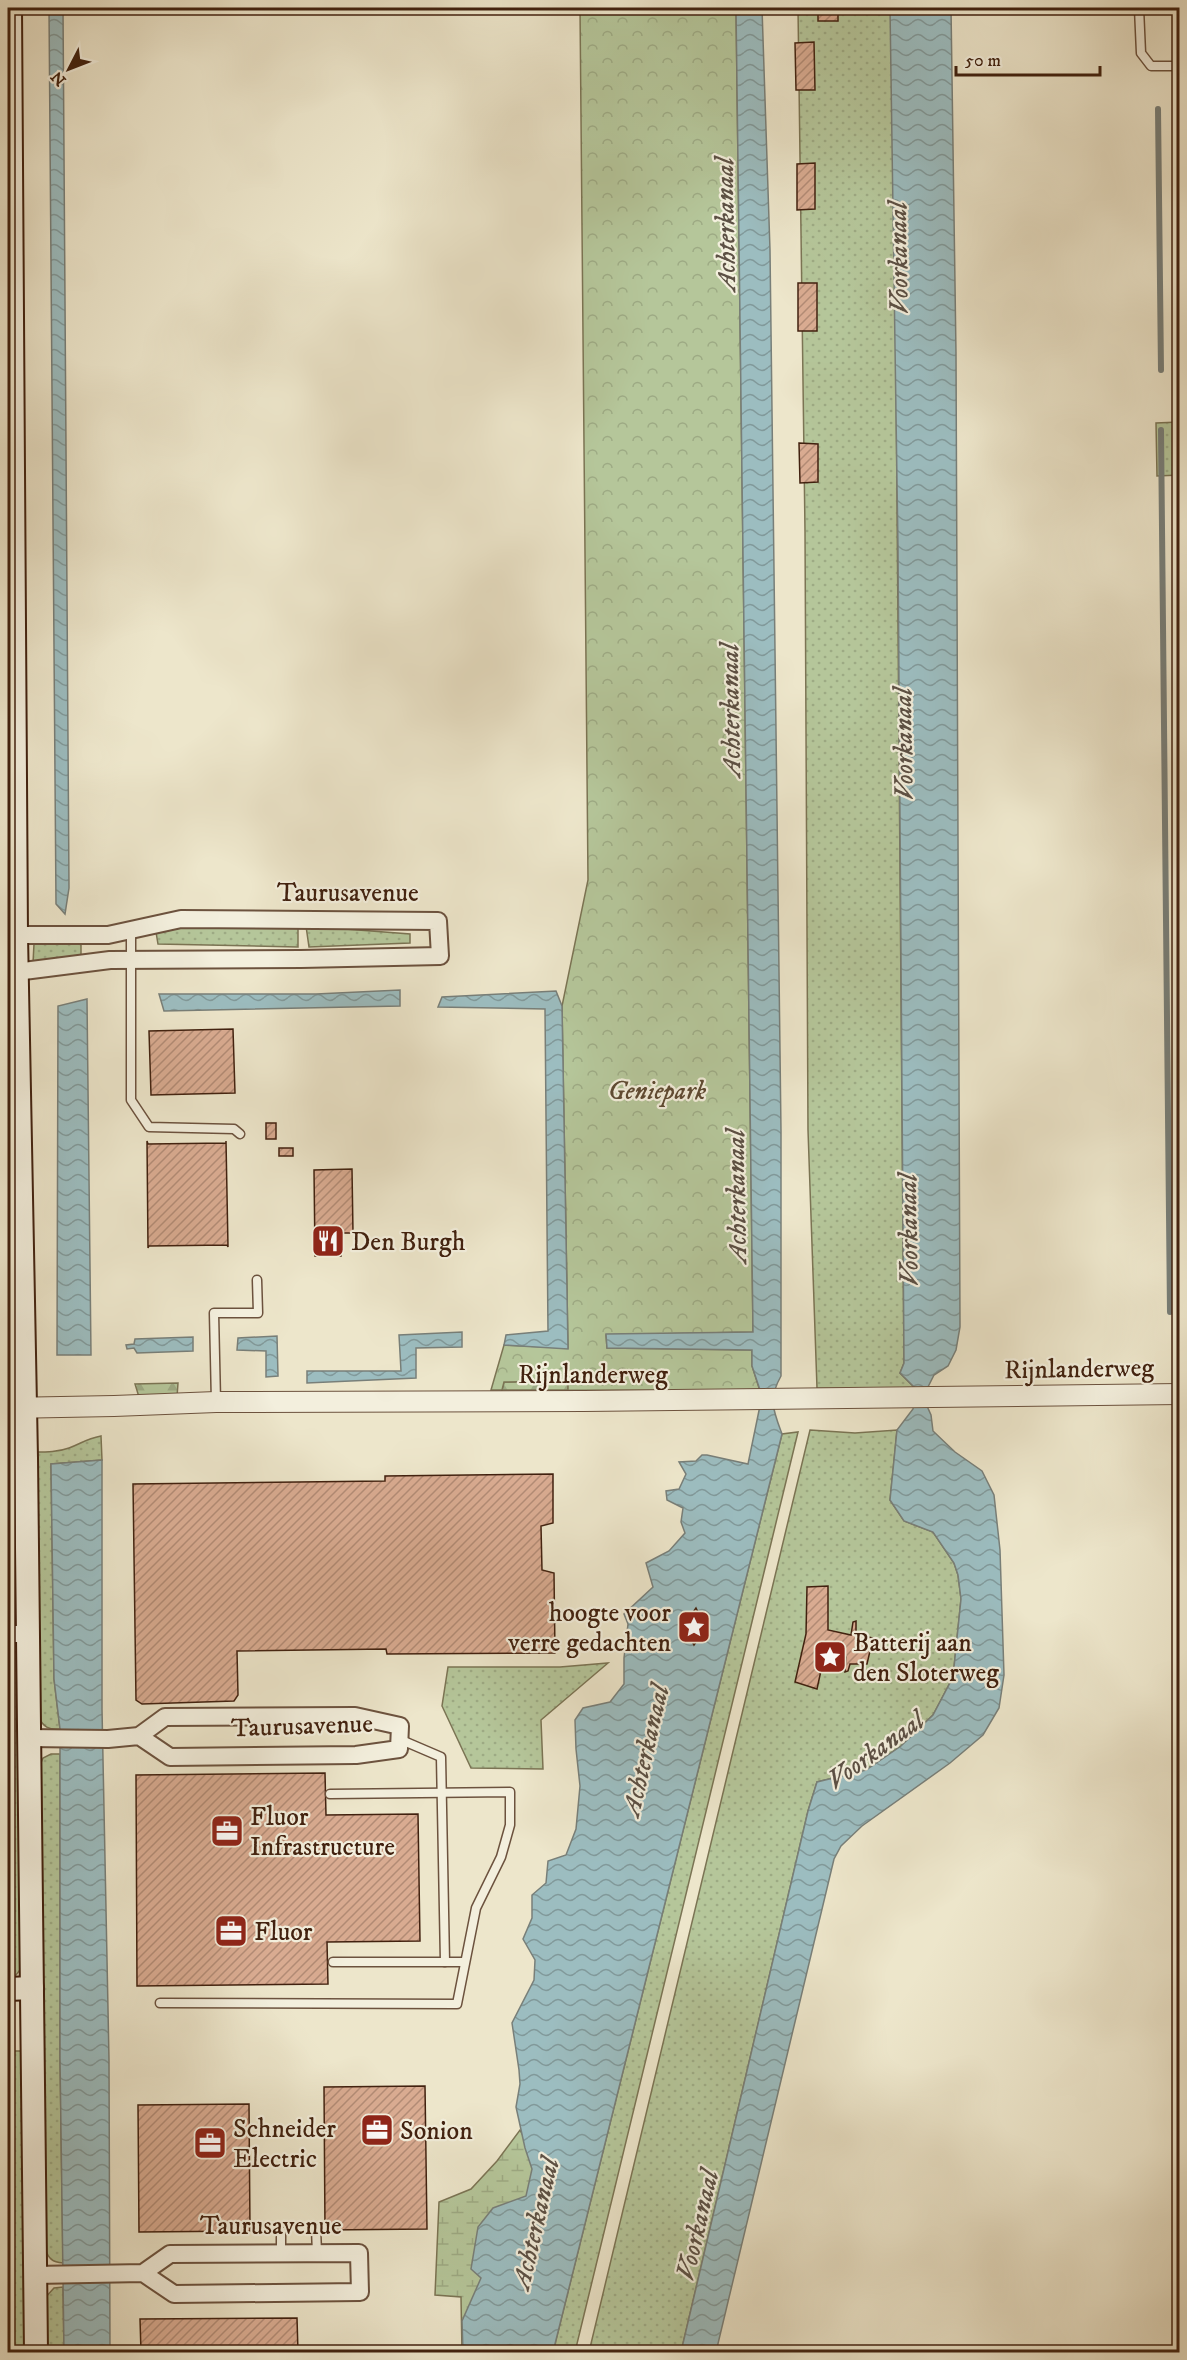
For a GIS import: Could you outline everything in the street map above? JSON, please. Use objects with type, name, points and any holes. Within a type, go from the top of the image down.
[{"type":"main road","points":[[10,8],[12,973],[18,1634],[29,1738],[36,2352]]},
{"type":"main road","points":[[8,1989],[32,1988]]},
{"type":"street","name":"Taurusavenue","points":[[12,935],[108,934],[181,919],[438,921],[440,956],[110,960],[12,973]]},
{"type":"street","name":"Rijnlanderweg","points":[[16,1407],[216,1402],[938,1398],[1179,1394]]},
{"type":"street","name":"Taurusavenue","points":[[355,1716],[400,1726],[399,1749],[356,1755],[170,1757],[139,1736],[165,1717],[355,1716]]},
{"type":"street","points":[[29,1738],[108,1739],[139,1736]]},
{"type":"street","name":"Taurusavenue","points":[[317,2253],[359,2253],[360,2292],[174,2294],[143,2273],[170,2254],[317,2253]]},
{"type":"street","points":[[35,2275],[143,2273]]},
{"type":"lane","points":[[1139,8],[1141,53],[1151,66],[1179,66]]},
{"type":"lane","points":[[131,930],[131,1100],[149,1126],[234,1129],[240,1134]]},
{"type":"lane","points":[[216,1402],[214,1313],[258,1313],[257,1280]]},
{"type":"lane","points":[[399,1739],[441,1757],[445,1962]]},
{"type":"lane","points":[[160,2003],[457,2004],[477,1908],[501,1857],[510,1826],[510,1792],[330,1794]]},
{"type":"lane","points":[[333,1962],[464,1962]]},
{"type":"lane","points":[[316,2229],[317,2253]]},
{"type":"lane","points":[[281,2231],[281,2253]]},
{"type":"green space","name":"Geniepark","points":[[580,8],[736,8],[753,1332],[606,1335],[607,1348],[752,1350],[752,1366],[760,1391],[568,1390],[568,1381],[504,1382],[502,1390],[491,1390],[504,1345],[568,1348],[562,1006],[588,880]]},
{"type":"green space","points":[[798,8],[893,8],[904,1363],[900,1373],[916,1389],[817,1388],[808,1130],[805,531]]},
{"type":"green space","points":[[1179,422],[1179,475],[1157,476],[1156,423]]},
{"type":"green space","points":[[298,924],[298,947],[158,944],[156,932],[182,927]]},
{"type":"green space","points":[[306,926],[410,934],[410,943],[309,947]]},
{"type":"green space","points":[[81,942],[81,957],[33,963],[34,944]]},
{"type":"green space","points":[[8,985],[17,1372],[13,1387],[8,1388]]},
{"type":"green space","points":[[569,1381],[568,1390],[502,1390],[504,1382]]},
{"type":"green space","points":[[178,1383],[177,1397],[139,1397],[135,1384]]},
{"type":"green space","points":[[810,1430],[855,1433],[897,1430],[890,1500],[904,1521],[933,1532],[954,1563],[958,1575],[961,1599],[953,1677],[933,1715],[901,1746],[865,1770],[817,1782],[808,1811],[681,2352],[589,2352]]},
{"type":"green space","points":[[798,1432],[575,2352],[553,2352],[782,1434]]},
{"type":"green space","points":[[101,1436],[102,1460],[51,1464],[54,1679],[60,1729],[52,1729],[44,1725],[38,1717],[35,1452],[65,1449]]},
{"type":"green space","points":[[17,1452],[19,1611],[16,1619],[8,1624],[8,1453]]},
{"type":"green space","points":[[8,1646],[20,1659],[23,1966],[16,1975],[8,1976]]},
{"type":"green space","points":[[608,1663],[541,1720],[543,1769],[471,1768],[442,1706],[448,1667],[560,1667]]},
{"type":"green space","points":[[51,1754],[60,1754],[63,2263],[51,2259],[45,2249],[38,1770],[43,1758]]},
{"type":"green space","points":[[8,2051],[24,2051],[27,2352],[8,2352]]},
{"type":"green space","points":[[520,2130],[542,2168],[485,2352],[462,2352],[461,2297],[435,2295],[439,2202],[471,2189],[497,2161]]},
{"type":"green space","points":[[63,2287],[64,2352],[45,2352],[44,2299],[54,2288]]},
{"type":"water","points":[[49,8],[63,8],[69,888],[65,914],[56,904]]},
{"type":"water","name":"Achterkanaal","points":[[736,8],[762,8],[770,250],[781,1131],[781,1376],[774,1391],[773,1405],[782,1434],[553,2352],[463,2352],[462,2321],[481,2278],[471,2269],[478,2227],[493,2208],[526,2196],[532,2169],[516,2107],[520,2084],[512,2023],[534,1980],[535,1960],[523,1939],[532,1918],[532,1895],[546,1883],[548,1861],[566,1855],[576,1829],[580,1786],[575,1720],[583,1708],[610,1702],[624,1684],[628,1624],[624,1614],[653,1587],[646,1563],[669,1551],[685,1533],[681,1522],[683,1508],[667,1500],[666,1491],[679,1489],[686,1474],[679,1462],[696,1461],[702,1455],[707,1455],[748,1464],[762,1396],[752,1366],[752,1350],[607,1348],[606,1334],[753,1332]]},
{"type":"water","name":"Voorkanaal","points":[[890,8],[951,8],[956,353],[960,1327],[956,1350],[948,1366],[934,1375],[927,1389],[927,1406],[933,1431],[955,1452],[982,1471],[994,1495],[1000,1550],[1004,1675],[999,1708],[983,1735],[950,1763],[862,1826],[841,1846],[834,1859],[716,2352],[681,2352],[808,1811],[817,1782],[866,1770],[901,1746],[933,1715],[953,1677],[961,1599],[954,1563],[933,1532],[904,1521],[890,1500],[897,1430],[913,1409],[916,1389],[900,1373],[904,1363],[898,549]]},
{"type":"water","points":[[400,990],[400,1006],[164,1011],[159,994],[316,994]]},
{"type":"water","points":[[556,991],[562,1006],[568,1349],[504,1345],[506,1335],[548,1331],[545,1009],[438,1007],[442,997]]},
{"type":"water","points":[[87,999],[91,1355],[57,1355],[58,1006]]},
{"type":"water","points":[[462,1332],[462,1347],[416,1348],[416,1378],[307,1383],[307,1371],[401,1371],[399,1335]]},
{"type":"water","points":[[277,1336],[278,1376],[266,1377],[266,1351],[237,1350],[238,1338]]},
{"type":"water","points":[[193,1337],[193,1351],[137,1353],[134,1348],[127,1349],[126,1345],[134,1344],[135,1339]]},
{"type":"water","points":[[102,1460],[102,1709],[109,2059],[110,2352],[64,2352],[60,2058],[60,1729],[54,1679],[51,1464]]},
{"type":"building","points":[[818,8],[838,8],[838,21],[818,21]]},
{"type":"building","points":[[814,42],[815,90],[796,90],[795,43]]},
{"type":"building","points":[[815,163],[815,209],[797,210],[797,164]]},
{"type":"building","points":[[798,283],[817,283],[817,331],[798,331]]},
{"type":"building","points":[[799,443],[818,444],[818,482],[800,483]]},
{"type":"building","points":[[233,1029],[235,1093],[151,1095],[149,1031]]},
{"type":"building","points":[[266,1123],[276,1123],[276,1139],[266,1139]]},
{"type":"building","points":[[147,1141],[148,1144],[226,1143],[226,1141],[228,1247],[227,1245],[149,1246],[148,1248]]},
{"type":"building","points":[[279,1148],[293,1148],[293,1156],[279,1156]]},
{"type":"building","points":[[352,1169],[353,1233],[341,1233],[341,1256],[315,1256],[314,1170]]},
{"type":"building","points":[[553,1474],[553,1523],[541,1526],[542,1570],[554,1573],[555,1653],[387,1654],[386,1649],[237,1651],[238,1695],[234,1701],[142,1704],[136,1700],[133,1484],[385,1481],[385,1476]]},
{"type":"building","points":[[828,1586],[828,1630],[851,1635],[853,1622],[856,1621],[856,1634],[873,1638],[867,1664],[850,1664],[848,1671],[845,1672],[846,1657],[825,1652],[817,1689],[795,1682],[806,1634],[807,1587]]},
{"type":"building","points":[[696,1608],[706,1628],[694,1645],[684,1625]]},
{"type":"building","points":[[325,1773],[326,1815],[418,1814],[420,1941],[327,1942],[328,1984],[137,1986],[136,1775]]},
{"type":"building","points":[[425,2086],[427,2229],[325,2230],[324,2087]]},
{"type":"building","points":[[249,2104],[250,2231],[139,2232],[138,2105]]},
{"type":"building","points":[[297,2318],[298,2352],[141,2352],[140,2319]]},
{"type":"waterway","points":[[1158,109],[1161,370]]},
{"type":"waterway","points":[[1161,430],[1170,1312]]},
{"type":"place","name":"Den Burgh","points":[[328,1241]]},
{"type":"place","name":"hoogte voor verre gedachten","points":[[694,1627]]},
{"type":"place","name":"Batterij aan den Sloterweg","points":[[830,1657]]},
{"type":"place","name":"Fluor Infrastructure","points":[[227,1831]]},
{"type":"place","name":"Fluor","points":[[231,1931]]},
{"type":"place","name":"Sonion","points":[[377,2130]]},
{"type":"place","name":"Schneider Electric","points":[[210,2143]]}]
